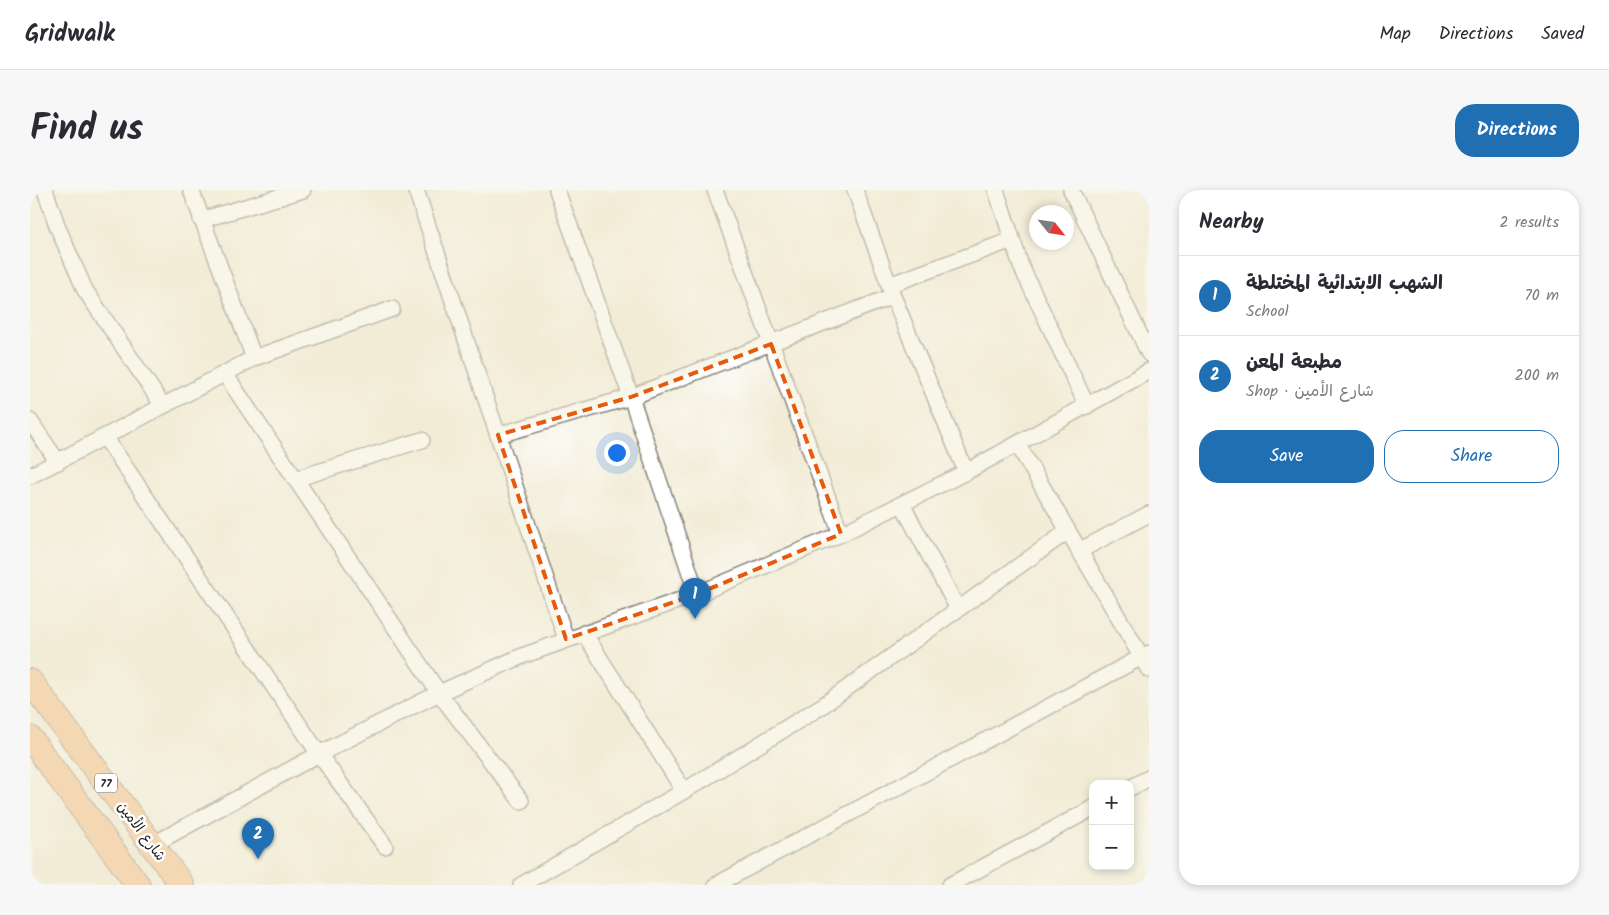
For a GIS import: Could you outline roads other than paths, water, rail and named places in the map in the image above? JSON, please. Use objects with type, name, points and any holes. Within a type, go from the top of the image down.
[{"type":"main road","name":"شارع الأمين","points":[[30,681],[182,885]]},
{"type":"main road","name":"77","points":[[30,738],[138,885]]},
{"type":"street","points":[[45,190],[58,228],[85,290],[163,406]]},
{"type":"street","points":[[191,190],[254,358]]},
{"type":"street","points":[[201,220],[303,190]]},
{"type":"street","points":[[416,190],[566,640]]},
{"type":"street","points":[[557,190],[631,397],[697,594]]},
{"type":"street","points":[[715,190],[841,534]]},
{"type":"street","points":[[855,190],[891,290],[966,472]]},
{"type":"street","points":[[996,190],[1021,266],[1087,406]]},
{"type":"street","points":[[1071,190],[1149,354]]},
{"type":"street","points":[[498,435],[631,397],[771,344],[891,290],[1012,240]]},
{"type":"street","points":[[30,476],[254,358],[392,309]]},
{"type":"street","points":[[152,845],[320,754],[439,693],[522,656],[697,594],[841,534],[1018,445],[1149,371]]},
{"type":"street","points":[[225,374],[439,693],[521,801]]},
{"type":"street","points":[[30,421],[58,462]]},
{"type":"street","points":[[105,437],[320,754],[386,846]]},
{"type":"street","points":[[295,479],[422,440]]},
{"type":"street","points":[[1018,445],[1079,551],[1145,655],[1149,670]]},
{"type":"street","points":[[902,504],[958,610]]},
{"type":"street","points":[[1079,551],[1149,514]]},
{"type":"street","points":[[521,885],[684,791],[822,706],[1068,531]]},
{"type":"street","points":[[584,633],[684,791]]},
{"type":"street","points":[[716,885],[1145,655]]},
{"type":"street","points":[[1134,786],[1149,778]]},
{"type":"street","points":[[950,885],[1089,810]]},
{"type":"place","name":"الشهب الابتدائية المختلطة","points":[[695,619]]},
{"type":"place","name":"مطبعة المعن","points":[[258,859]]}]
